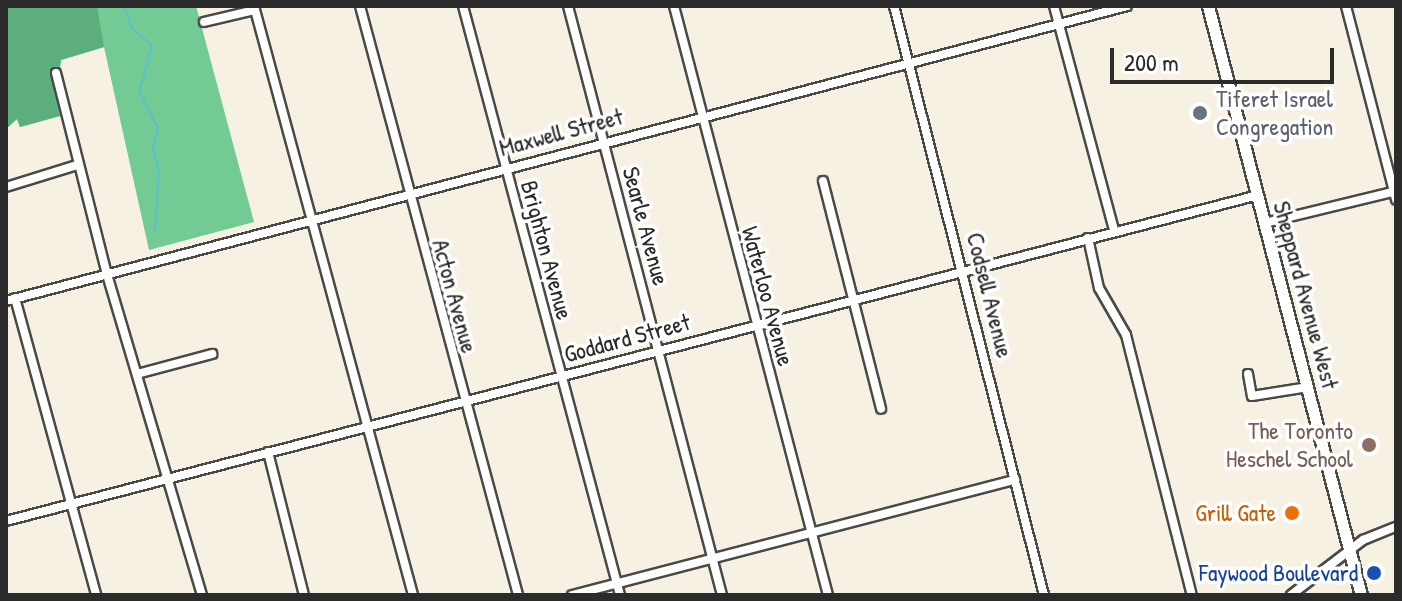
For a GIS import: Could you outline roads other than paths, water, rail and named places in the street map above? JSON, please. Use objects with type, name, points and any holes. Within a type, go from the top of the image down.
[{"type":"main road","name":"Sheppard Avenue West","points":[[1208,6],[1361,595]]},
{"type":"street","name":"Acton Avenue","points":[[360,6],[462,401],[518,595]]},
{"type":"street","name":"Brighton Avenue","points":[[463,6],[559,376],[620,595]]},
{"type":"street","name":"Searle Avenue","points":[[568,6],[722,595]]},
{"type":"street","name":"Waterloo Avenue","points":[[674,6],[754,325],[828,595]]},
{"type":"street","name":"Codsell Avenue","points":[[894,6],[1044,595]]},
{"type":"street","points":[[1054,6],[1114,230]]},
{"type":"street","name":"Maxwell Street","points":[[10,299],[310,217],[1127,6]]},
{"type":"street","points":[[1265,223],[1395,195],[1346,6]]},
{"type":"street","points":[[204,22],[254,8],[364,426],[413,595]]},
{"type":"street","points":[[56,73],[106,271],[202,595]]},
{"type":"street","points":[[6,187],[77,165]]},
{"type":"street","points":[[823,181],[881,409]]},
{"type":"street","name":"Goddard Street","points":[[6,521],[1114,230],[1258,195]]},
{"type":"street","points":[[1088,238],[1099,288],[1126,335],[1192,595]]},
{"type":"street","points":[[10,299],[96,595]]},
{"type":"street","points":[[137,374],[212,354]]},
{"type":"street","points":[[1248,374],[1252,396],[1308,387]]},
{"type":"street","points":[[268,452],[304,595]]},
{"type":"street","points":[[572,595],[1015,480]]},
{"type":"street","points":[[1291,595],[1350,549],[1396,527]]},
{"type":"waterway","points":[[124,6],[132,28],[152,46],[139,92],[158,128],[153,148],[159,170],[155,231]]},
{"type":"place","name":"Tiferet Israel Congregation","points":[[1200,113]]},
{"type":"place","name":"The Toronto Heschel School","points":[[1369,445]]},
{"type":"place","name":"Grill Gate","points":[[1292,513]]},
{"type":"place","name":"Faywood Boulevard","points":[[1374,573]]}]
